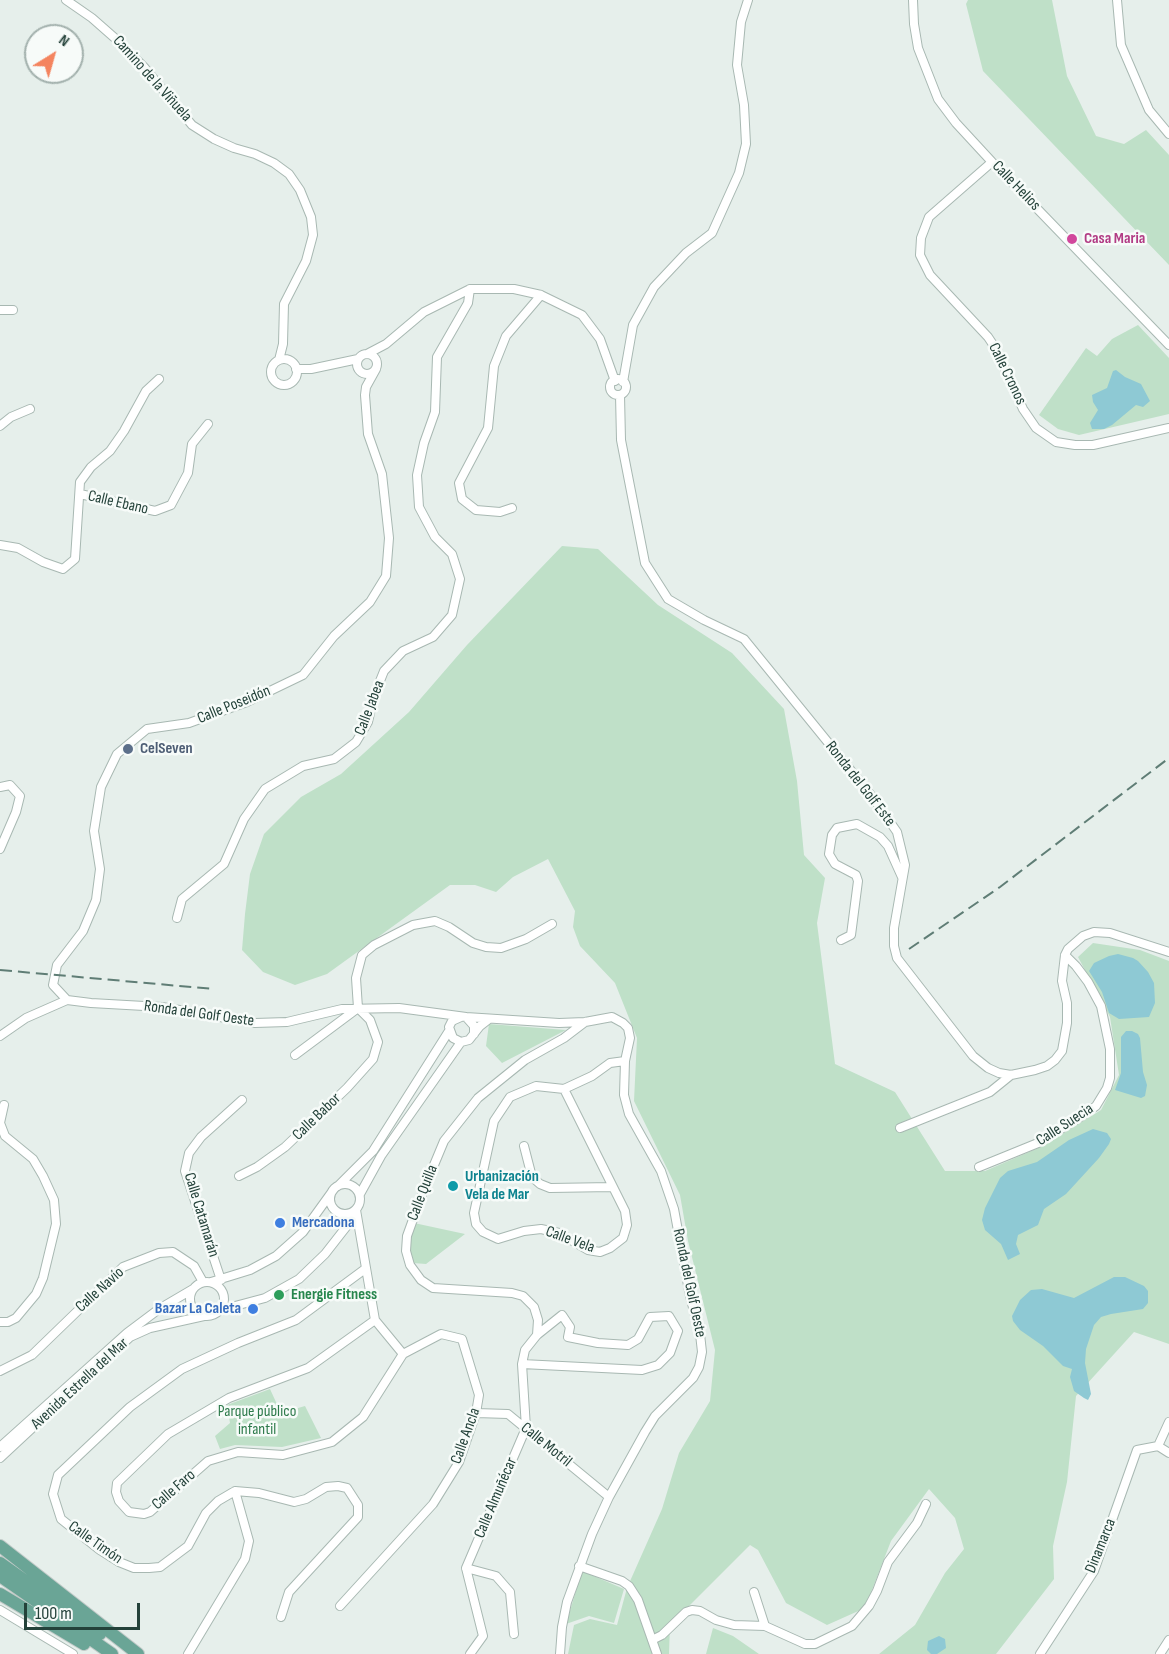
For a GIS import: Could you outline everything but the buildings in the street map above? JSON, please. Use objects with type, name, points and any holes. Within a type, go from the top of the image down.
[{"type":"main road","points":[[0,1546],[138,1654]]},
{"type":"main road","points":[[0,1563],[128,1654]]},
{"type":"main road","points":[[0,1576],[112,1654]]},
{"type":"main road","points":[[0,1594],[101,1654]]},
{"type":"street","name":"Camino de la Viñuela","points":[[66,0],[92,18],[117,40],[144,67],[192,125],[214,139],[234,148],[255,153],[274,163],[289,174],[300,189],[311,217],[312,235],[306,261],[284,304],[283,344],[279,360]]},
{"type":"street","points":[[359,366],[367,354],[386,344],[424,312],[470,289],[514,289],[541,294],[582,315],[600,339],[619,381],[626,390],[620,395],[615,395],[610,386],[619,381],[633,325],[654,287],[686,253],[712,233],[739,173],[746,144],[744,105],[736,65],[741,22],[748,0]]},
{"type":"street","name":"Calle Helios","points":[[913,0],[918,48],[938,99],[956,123],[992,162],[1169,345]]},
{"type":"street","points":[[1117,0],[1121,45],[1149,110],[1169,134]]},
{"type":"street","name":"Calle Cronos","points":[[992,162],[929,217],[921,238],[920,255],[930,275],[988,337],[996,349],[1023,410],[1036,428],[1049,437],[1075,445],[1093,445],[1169,428]]},
{"type":"street","name":"Calle Jabea","points":[[177,918],[182,899],[224,864],[244,819],[266,789],[303,766],[334,759],[356,742],[368,722],[374,696],[384,671],[403,651],[433,637],[452,615],[460,579],[452,554],[435,537],[419,507],[417,475],[424,443],[435,412],[437,357],[468,303],[470,289]]},
{"type":"street","points":[[512,508],[500,512],[476,510],[462,499],[459,483],[488,428],[494,366],[506,336],[541,294]]},
{"type":"street","points":[[0,310],[13,310]]},
{"type":"street","points":[[283,344],[296,372],[293,382],[286,385],[274,381],[271,368],[279,360],[289,360]]},
{"type":"street","points":[[366,387],[386,344]]},
{"type":"street","points":[[367,354],[376,359],[377,367]]},
{"type":"street","points":[[296,372],[347,363],[359,366],[369,374],[377,367]]},
{"type":"street","name":"Calle Poseidón","points":[[67,1000],[53,985],[57,964],[83,931],[96,900],[100,868],[94,831],[100,787],[117,754],[147,729],[189,723],[247,702],[303,675],[334,636],[370,602],[386,576],[389,538],[382,474],[368,434],[366,387],[359,366]]},
{"type":"street","points":[[0,545],[18,548],[43,562],[63,569],[75,559],[80,482],[91,467],[110,452],[146,391],[159,379]]},
{"type":"street","name":"Ronda del Golf Este","points":[[620,395],[621,440],[645,563],[668,599],[704,620],[744,639],[874,799],[897,832],[905,866],[894,928],[897,958],[973,1056],[988,1068],[1011,1075]]},
{"type":"street","points":[[0,426],[11,417],[30,409]]},
{"type":"street","name":"Calle Ebano","points":[[80,494],[155,511],[171,505],[188,473],[192,444],[208,424]]},
{"type":"street","points":[[0,787],[10,785],[20,796],[16,812],[0,849]]},
{"type":"street","points":[[841,940],[851,935],[858,881],[856,874],[835,864],[829,854],[832,835],[837,828],[857,824],[880,837],[888,846],[903,878]]},
{"type":"street","points":[[295,1055],[358,1008],[356,978],[362,955],[374,945],[413,925],[435,921],[449,927],[473,944],[501,948],[526,939],[552,924]]},
{"type":"street","points":[[900,1128],[990,1092],[1011,1075],[1024,1074],[1047,1066],[1055,1060],[1062,1050],[1067,1023],[1067,1003],[1062,981],[1065,955],[1072,944],[1083,936],[1094,932],[1110,933],[1169,952]]},
{"type":"street","name":"Calle Suecia","points":[[980,1167],[1038,1143],[1082,1116],[1096,1106],[1107,1088],[1110,1078],[1110,1049],[1101,1006],[1089,982],[1065,955]]},
{"type":"street","points":[[0,1036],[26,1018],[67,1000]]},
{"type":"street","name":"Ronda del Golf Oeste","points":[[67,1000],[162,1007],[255,1023],[286,1022],[342,1009],[399,1008],[464,1017],[559,1023],[585,1022],[612,1017],[628,1028],[630,1038],[625,1061],[624,1088],[626,1105],[661,1171],[674,1209],[702,1352],[699,1367],[693,1378],[655,1416],[609,1497],[579,1566],[567,1602],[560,1654]]},
{"type":"street","name":"Calle Babor","points":[[239,1176],[285,1148],[374,1059],[378,1042],[370,1020],[358,1008]]},
{"type":"street","points":[[438,1013],[444,1016],[453,1038],[461,1042],[469,1040],[490,1018]]},
{"type":"street","points":[[207,1282],[216,1285],[224,1294],[220,1310],[216,1314],[204,1316],[191,1306],[193,1289],[207,1282],[221,1280],[250,1270],[276,1256],[303,1232],[336,1188],[373,1151],[455,1018],[464,1017],[474,1026],[474,1034]]},
{"type":"street","name":"Calle Quilla","points":[[537,1335],[538,1320],[534,1307],[523,1296],[512,1293],[433,1288],[421,1280],[410,1265],[406,1251],[407,1236],[444,1141],[478,1098],[525,1060],[564,1038],[585,1022]]},
{"type":"street","points":[[220,1310],[265,1298],[299,1279],[325,1254],[350,1222],[360,1203],[360,1194],[381,1156],[461,1042]]},
{"type":"street","name":"Calle Vela","points":[[564,1089],[625,1210],[627,1225],[623,1238],[600,1252],[588,1250],[559,1233],[541,1229],[524,1231],[498,1239],[483,1232],[476,1224],[474,1213],[494,1121],[510,1097],[536,1086],[564,1089],[592,1076],[610,1063],[625,1061]]},
{"type":"street","name":"Calle Catamarán","points":[[221,1280],[185,1171],[189,1153],[201,1137],[242,1100]]},
{"type":"street","points":[[0,1322],[8,1322],[16,1317],[36,1294],[43,1278],[56,1224],[54,1200],[44,1176],[33,1159],[5,1136],[0,1123],[4,1105]]},
{"type":"street","points":[[524,1146],[532,1177],[540,1184],[550,1188],[612,1187]]},
{"type":"street","points":[[336,1188],[351,1185],[360,1194]]},
{"type":"street","points":[[336,1188],[330,1199],[333,1209],[342,1214],[354,1212]]},
{"type":"street","points":[[354,1212],[375,1320],[403,1354]]},
{"type":"street","name":"Calle Navío","points":[[0,1371],[32,1355],[123,1267],[159,1253],[173,1252],[194,1266],[207,1282]]},
{"type":"street","name":"Calle Timón","points":[[235,1491],[218,1501],[206,1513],[188,1546],[160,1567],[149,1568],[134,1568],[100,1550],[62,1519],[53,1494],[58,1475],[130,1407],[182,1369],[296,1320],[365,1269]]},
{"type":"street","name":"Avenida Estrella del Mar","points":[[0,1447],[127,1333],[193,1289]]},
{"type":"street","points":[[522,1364],[642,1370],[658,1365],[670,1353],[678,1331],[669,1316],[650,1317],[638,1340],[628,1345],[598,1343],[568,1336],[570,1327],[562,1315],[537,1335],[525,1350],[522,1364],[526,1428]]},
{"type":"street","name":"Avenida Estrella del Mar","points":[[0,1458],[130,1337],[150,1328],[204,1316]]},
{"type":"street","name":"Calle Faro","points":[[375,1320],[308,1368],[229,1398],[168,1434],[117,1484],[116,1492],[119,1501],[129,1512],[144,1514],[150,1512],[208,1461],[238,1452],[283,1455],[332,1442],[363,1418],[403,1354]]},
{"type":"street","name":"Calle Ancla","points":[[340,1606],[433,1504],[459,1462],[476,1413],[479,1395],[462,1339],[441,1334],[403,1354]]},
{"type":"street","name":"Calle Motril","points":[[476,1413],[507,1414],[609,1497]]},
{"type":"street","points":[[1169,1422],[1158,1446],[1169,1453]]},
{"type":"street","name":"Calle Almuñécar","points":[[466,1568],[526,1428]]},
{"type":"street","name":"Dinamarca","points":[[1040,1654],[1094,1571],[1137,1450],[1158,1446]]},
{"type":"street","points":[[188,1654],[245,1559],[249,1540],[235,1491],[259,1493],[294,1502],[306,1499],[326,1487],[347,1488],[358,1505],[358,1516],[289,1592],[281,1617]]},
{"type":"street","points":[[652,1640],[662,1635],[686,1612],[692,1610],[734,1625],[765,1626],[805,1644],[815,1644],[852,1626],[869,1606],[888,1562],[917,1523],[926,1504]]},
{"type":"street","points":[[579,1566],[622,1581],[629,1586],[638,1600],[657,1654]]},
{"type":"street","points":[[470,1654],[483,1636],[466,1568],[496,1576],[510,1592],[514,1634]]},
{"type":"street","points":[[754,1592],[765,1626]]},
{"type":"street","points":[[0,1610],[73,1654]]},
{"type":"street","points":[[1160,1654],[1169,1640]]},
{"type":"green space","points":[[968,0],[1052,0],[1067,76],[1096,136],[1124,144],[1146,130],[1169,155],[1169,265],[983,71],[966,4]]},
{"type":"green space","points":[[1138,325],[1169,358],[1169,414],[1079,435],[1058,429],[1039,415],[1086,348],[1097,356],[1112,339]]},
{"type":"green space","points":[[562,546],[598,549],[658,605],[732,653],[784,709],[797,781],[804,855],[825,878],[817,923],[835,1064],[895,1092],[945,1171],[985,1171],[1043,1146],[1101,1110],[1119,1075],[1110,1017],[1078,957],[1093,943],[1140,950],[1169,961],[1169,1344],[1134,1332],[1076,1396],[1067,1482],[1053,1546],[1054,1579],[996,1654],[879,1654],[915,1625],[945,1573],[964,1549],[955,1518],[929,1489],[891,1541],[865,1608],[827,1625],[786,1603],[758,1550],[750,1545],[670,1625],[669,1654],[568,1654],[574,1625],[590,1619],[617,1625],[627,1588],[662,1509],[679,1453],[710,1401],[715,1350],[688,1241],[680,1195],[634,1101],[637,1038],[615,983],[580,946],[573,927],[575,911],[548,859],[513,877],[496,892],[475,885],[450,885],[327,974],[295,985],[263,972],[242,950],[250,874],[264,834],[301,797],[341,774],[409,712],[467,645]]},
{"type":"green space","points":[[489,1024],[566,1030],[502,1063],[486,1046]]},
{"type":"green space","points":[[414,1223],[465,1234],[426,1264],[413,1263],[408,1252],[409,1234]]},
{"type":"green space","name":"Parque público infantil","points":[[270,1389],[281,1413],[305,1406],[321,1438],[282,1447],[235,1445],[220,1449],[215,1436],[230,1423],[227,1405]]},
{"type":"green space","points":[[582,1571],[624,1589],[614,1623],[589,1616],[566,1624]]},
{"type":"green space","points":[[713,1628],[733,1636],[759,1654],[706,1654]]},
{"type":"water","points":[[1116,370],[1141,384],[1150,401],[1143,407],[1136,405],[1104,429],[1092,429],[1090,423],[1098,410],[1092,395],[1107,388],[1113,371]]},
{"type":"water","points":[[1118,954],[1138,961],[1154,983],[1155,1003],[1149,1017],[1119,1019],[1109,1013],[1102,992],[1089,971],[1094,963]]},
{"type":"water","points":[[1126,1031],[1138,1034],[1140,1038],[1143,1072],[1147,1085],[1145,1096],[1141,1098],[1115,1090],[1121,1073],[1121,1037]]},
{"type":"water","points":[[1093,1129],[1107,1133],[1111,1139],[1109,1144],[1066,1194],[1044,1209],[1038,1225],[1018,1235],[1016,1244],[1020,1254],[1008,1260],[1001,1244],[985,1230],[982,1220],[985,1208],[1000,1178],[1008,1171],[1037,1162],[1069,1140]]},
{"type":"water","points":[[1114,1277],[1125,1277],[1144,1286],[1148,1291],[1148,1303],[1143,1309],[1101,1317],[1094,1325],[1086,1349],[1085,1363],[1091,1394],[1088,1400],[1074,1391],[1070,1377],[1072,1369],[1063,1366],[1043,1346],[1020,1330],[1012,1316],[1020,1300],[1031,1290],[1042,1289],[1074,1298]]},
{"type":"water","points":[[939,1636],[945,1639],[946,1648],[937,1654],[931,1654],[927,1650],[928,1641]]},
{"type":"railway","points":[[909,949],[1000,887],[1169,758]]},
{"type":"railway","points":[[0,970],[214,989]]},
{"type":"place","name":"Casa Maria","points":[[1072,239]]},
{"type":"place","name":"CelSeven","points":[[128,749]]},
{"type":"place","name":"Urbanización Vela de Mar","points":[[453,1186]]},
{"type":"place","name":"Mercadona","points":[[280,1223]]},
{"type":"place","name":"Energie Fitness","points":[[279,1295]]},
{"type":"place","name":"Bazar La Caleta","points":[[253,1309]]}]
